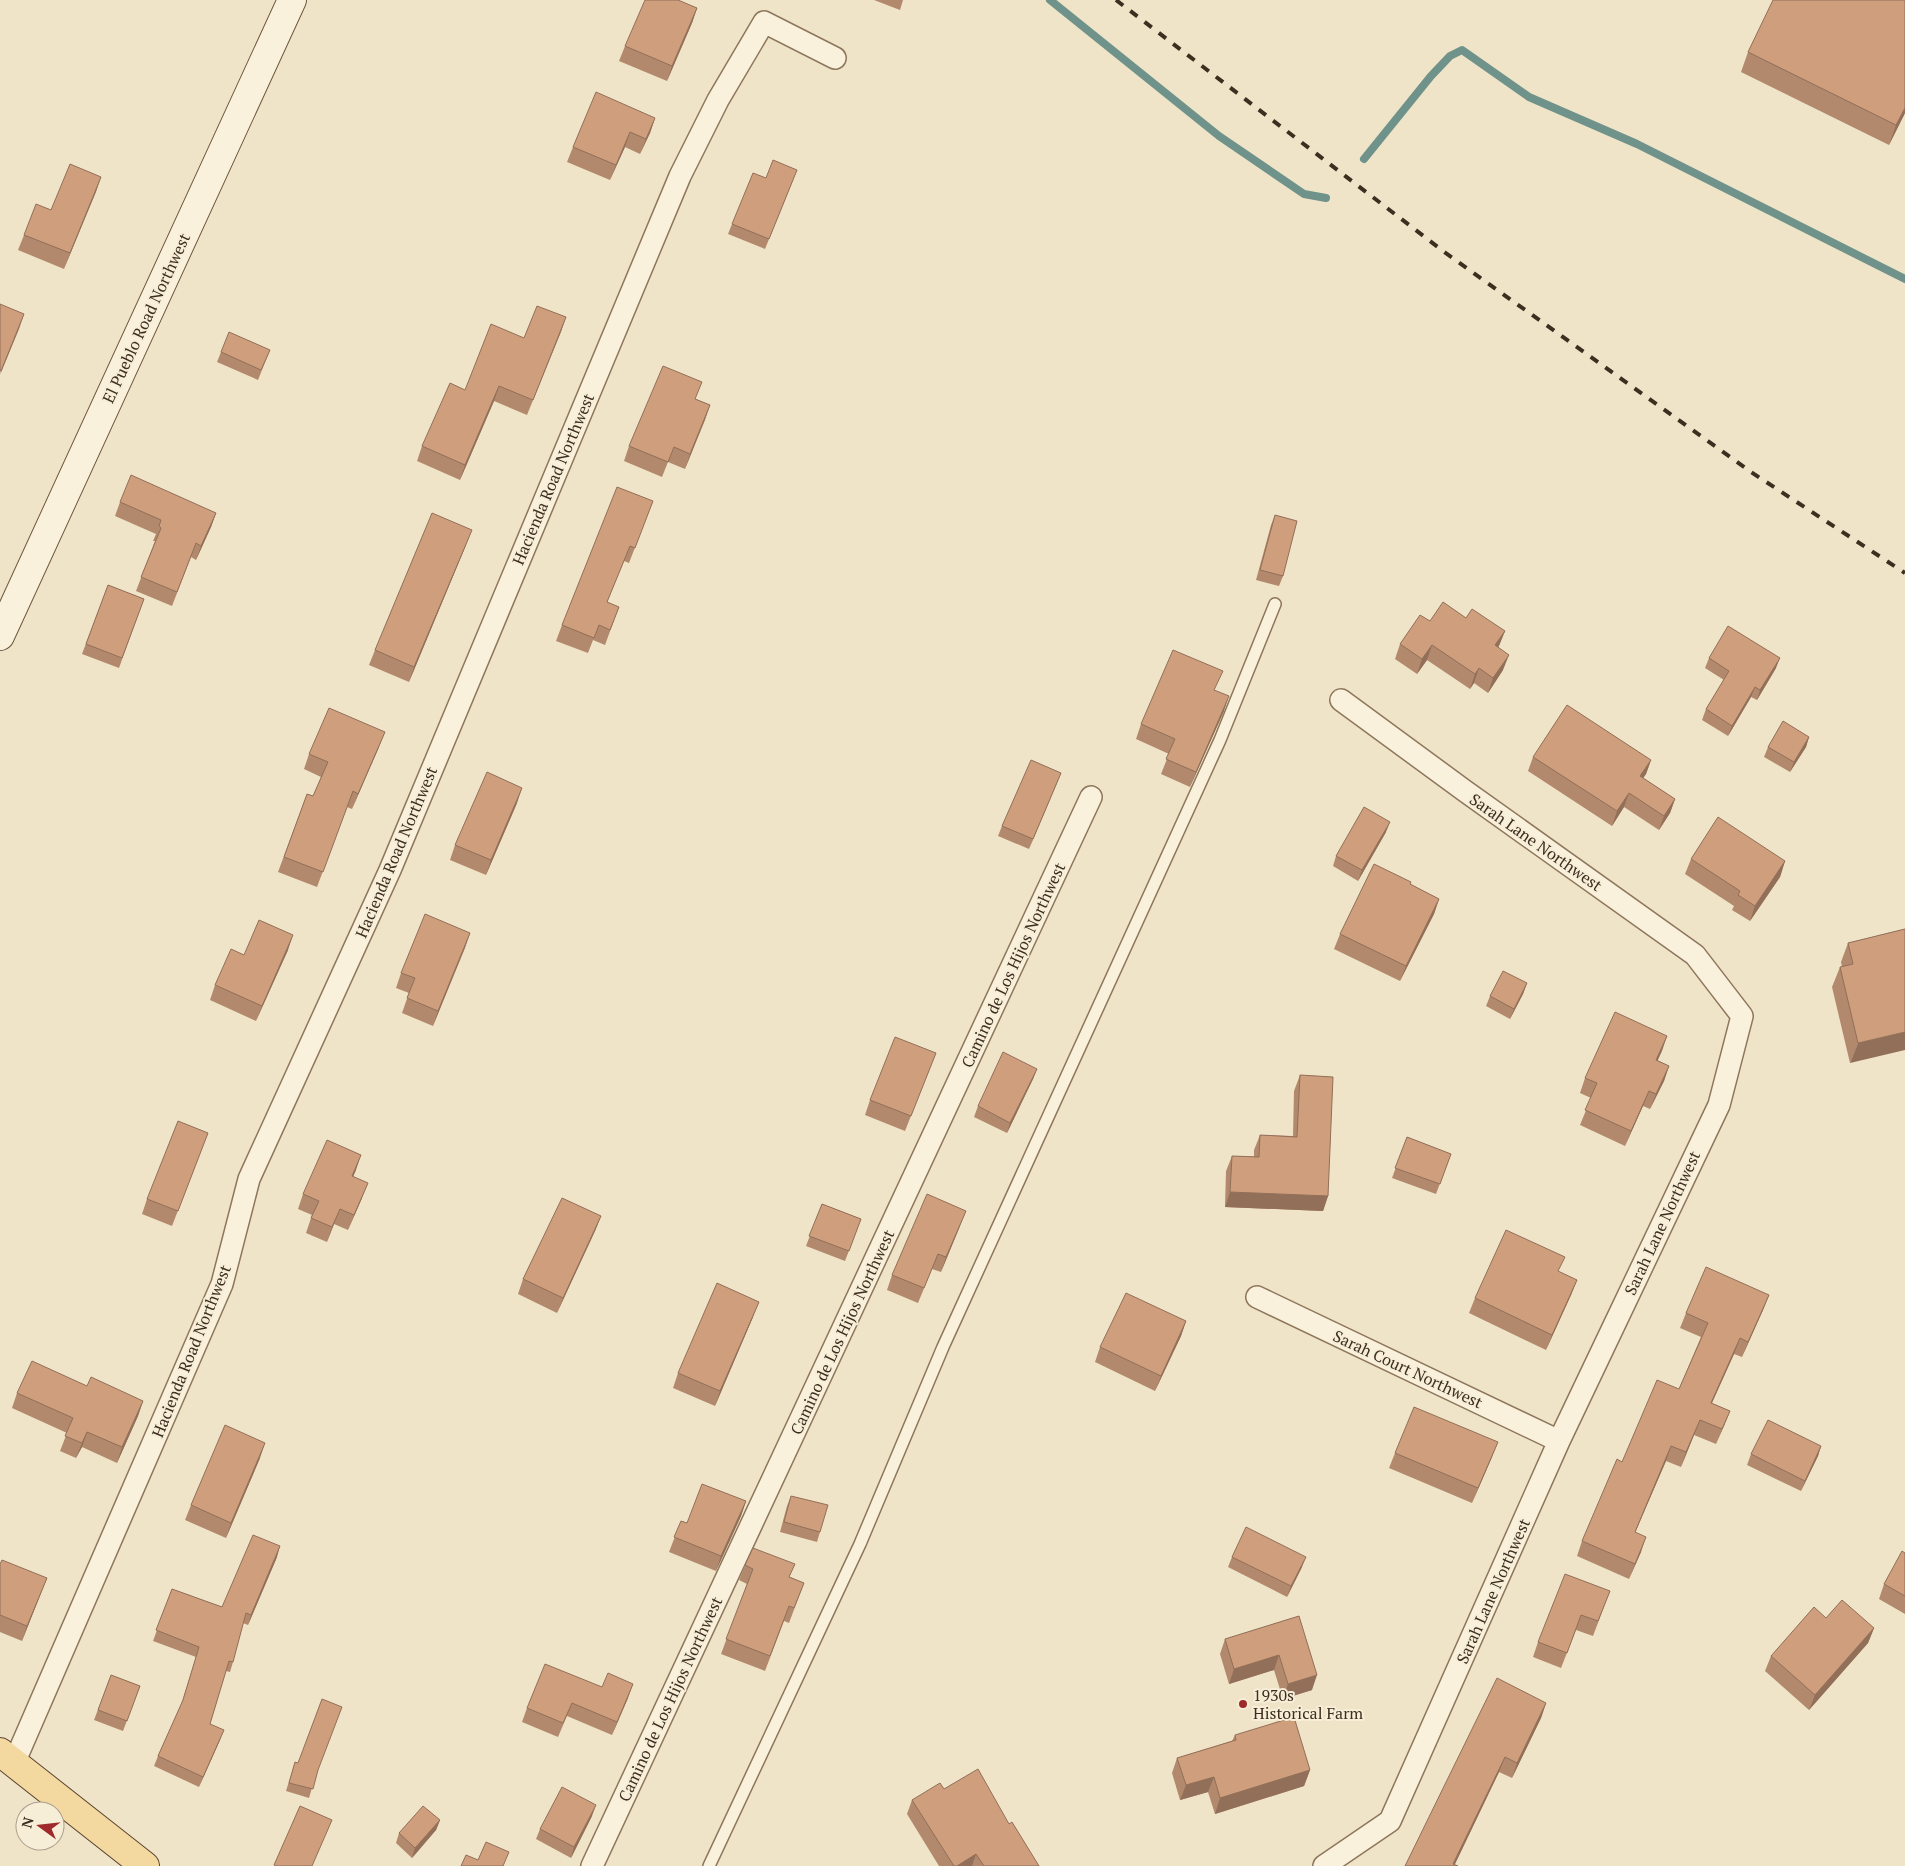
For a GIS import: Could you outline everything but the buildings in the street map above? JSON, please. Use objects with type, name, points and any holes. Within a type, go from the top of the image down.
[{"type":"main road","points":[[7,1758],[136,1863]]},
{"type":"street","name":"El Pueblo Road Northwest","points":[[0,636],[292,0]]},
{"type":"street","name":"Hacienda Road Northwest","points":[[7,1758],[222,1284],[249,1179],[390,870],[680,176],[718,100],[764,22],[835,58]]},
{"type":"street","name":"Sarah Lane Northwest","points":[[1324,1866],[1390,1821],[1559,1441],[1718,1105],[1742,1016],[1695,955],[1341,700]]},
{"type":"street","name":"Camino de Los Hijos Northwest","points":[[592,1866],[1091,797]]},
{"type":"street","name":"Sarah Court Northwest","points":[[1257,1297],[1559,1441]]},
{"type":"lane","points":[[709,1866],[860,1544],[943,1347],[1220,740],[1275,604]]},
{"type":"waterway","points":[[1050,0],[1219,136],[1304,194],[1326,198]]},
{"type":"waterway","points":[[1364,159],[1431,76],[1450,56],[1462,50],[1529,97],[1637,144],[1905,279]]},
{"type":"railway","points":[[1116,0],[1443,251],[1751,472],[1905,573]]},
{"type":"place","name":"1930s Historical Farm","points":[[1243,1704]]}]
